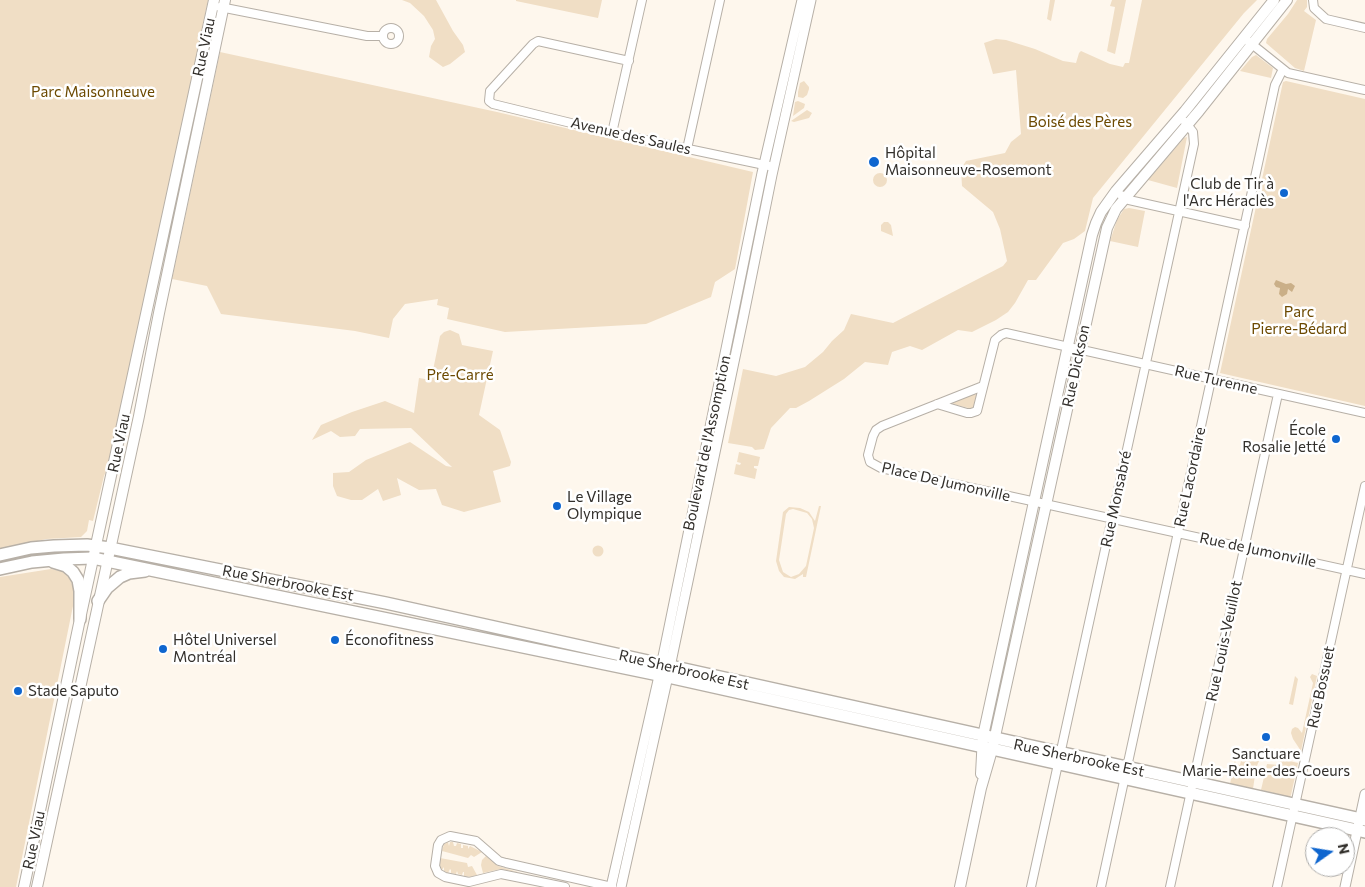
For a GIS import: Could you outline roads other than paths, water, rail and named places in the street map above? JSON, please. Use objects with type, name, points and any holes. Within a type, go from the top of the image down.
[{"type":"main road","name":"Rue Dickson","points":[[988,743],[1046,504],[1107,228],[1116,209],[1124,198],[1274,0]]},
{"type":"main road","name":"Rue Dickson","points":[[960,887],[981,788],[1034,501],[1092,235],[1101,212],[1116,191],[1253,45],[1287,0]]},
{"type":"main road","name":"Rue Viau","points":[[24,887],[213,3]]},
{"type":"main road","name":"Rue Viau","points":[[38,887],[139,416],[224,4]]},
{"type":"main road","name":"Rue Sherbrooke Est","points":[[0,555],[31,548],[96,546],[379,601],[664,671],[1362,825]]},
{"type":"main road","name":"Rue Sherbrooke Est","points":[[0,569],[46,560],[94,558],[664,671]]},
{"type":"main road","points":[[46,560],[66,566],[75,576],[80,591],[80,619]]},
{"type":"main road","points":[[98,601],[107,588],[120,577],[129,573],[151,570]]},
{"type":"main road","points":[[274,594],[276,581]]},
{"type":"street","points":[[612,133],[642,0]]},
{"type":"street","points":[[687,149],[720,0]]},
{"type":"street","name":"Boulevard de l'Assomption","points":[[614,887],[744,320],[769,166],[802,0]]},
{"type":"street","name":"Boulevard de l'Assomption","points":[[769,166],[811,0]]},
{"type":"street","points":[[1312,0],[1315,10],[1326,19],[1365,28]]},
{"type":"street","points":[[213,3],[367,36],[382,36]]},
{"type":"street","points":[[1244,38],[1291,74],[1365,90]]},
{"type":"street","name":"Avenue des Saules","points":[[628,61],[538,41],[533,44],[490,91],[489,101],[493,104],[612,133],[769,166]]},
{"type":"street","name":"Rue Lacordaire","points":[[1101,887],[1275,86],[1283,69]]},
{"type":"street","name":"Rue Monsabré","points":[[1031,887],[1195,141],[1194,132],[1183,120]]},
{"type":"street","points":[[1116,191],[1124,198],[1245,226]]},
{"type":"street","points":[[937,404],[967,413],[974,413],[979,408],[995,340],[1001,334],[1006,333],[1068,348]]},
{"type":"street","name":"Rue Turenne","points":[[1068,348],[1365,413]]},
{"type":"street","name":"Place De Jumonville","points":[[984,386],[876,430],[868,455],[871,463],[881,468],[1034,501]]},
{"type":"street","name":"Rue Louis-Veuillot","points":[[1170,887],[1278,394]]},
{"type":"street","name":"Rue Bossuet","points":[[1277,887],[1365,486]]},
{"type":"street","name":"Rue de Jumonville","points":[[1034,501],[1365,574]]},
{"type":"street","points":[[1345,887],[1362,825],[1365,794]]},
{"type":"street","points":[[565,887],[501,874],[469,882],[445,877],[438,873],[435,866],[438,845],[441,840],[453,836],[476,841],[499,861],[506,864],[614,887]]},
{"type":"place","name":"Hôpital Maisonneuve-Rosemont","points":[[874,162]]},
{"type":"place","name":"Club de Tir à l'Arc Héraclès","points":[[1284,193]]},
{"type":"place","name":"École Rosalie Jetté","points":[[1336,439]]},
{"type":"place","name":"Le Village Olympique","points":[[557,506]]},
{"type":"place","name":"Éconofitness","points":[[335,640]]},
{"type":"place","name":"Hôtel Universel Montréal","points":[[163,649]]},
{"type":"place","name":"Stade Saputo","points":[[18,691]]},
{"type":"place","name":"Sanctuare Marie-Reine-des-Coeurs","points":[[1266,737]]},
{"type":"park label","name":"Parc Maisonneuve","points":[[93,92]]},
{"type":"park label","name":"Boisé des Pères","points":[[1080,122]]},
{"type":"park label","name":"Parc Pierre-Bédard","points":[[1299,320]]},
{"type":"park label","name":"Pré-Carré","points":[[460,375]]}]
